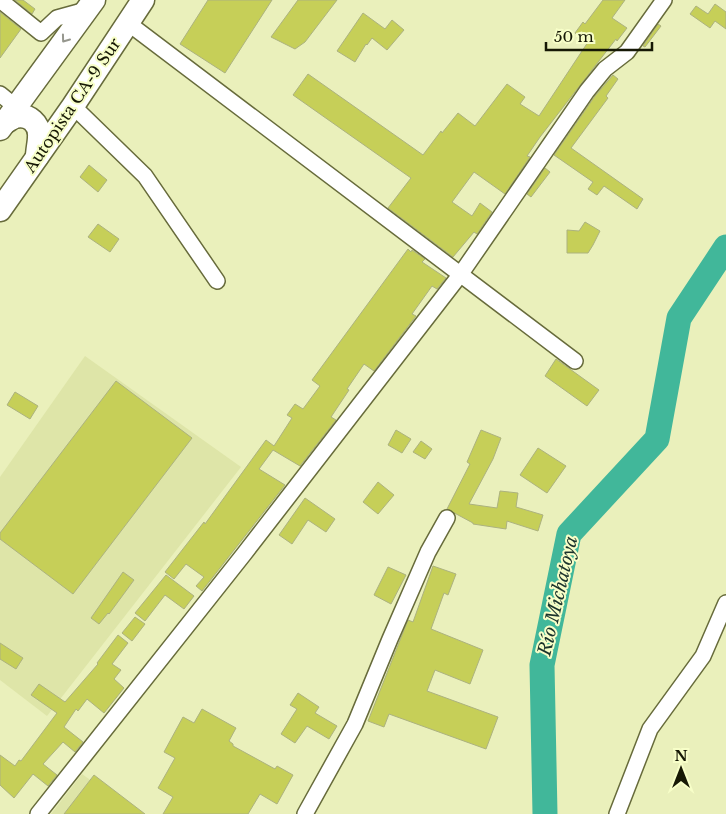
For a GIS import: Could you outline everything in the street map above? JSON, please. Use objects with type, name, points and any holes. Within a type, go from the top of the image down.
[{"type":"highway","name":"Autopista CA-9 Sur","points":[[0,210],[143,0]]},
{"type":"highway","points":[[36,158],[40,136],[35,122],[30,118],[5,113],[90,5]]},
{"type":"street","points":[[0,0],[41,33],[57,18],[90,5]]},
{"type":"street","points":[[38,814],[238,562],[460,275],[587,91],[605,69],[628,52],[664,0]]},
{"type":"street","points":[[128,23],[575,361]]},
{"type":"street","points":[[72,106],[145,176],[217,281]]},
{"type":"street","points":[[305,814],[355,724],[428,552],[446,518]]},
{"type":"street","points":[[617,814],[650,729],[703,656],[726,603]]},
{"type":"shaded area","points":[[85,356],[241,467],[47,716],[0,680],[0,477]]},
{"type":"shaded area","points":[[82,774],[137,814],[51,814]]},
{"type":"building","points":[[15,0],[23,0],[35,9],[32,14]]},
{"type":"building","points":[[208,0],[272,0],[225,73],[180,44]]},
{"type":"building","points":[[298,0],[337,0],[305,42],[295,49],[271,37]]},
{"type":"building","points":[[603,0],[625,0],[612,18],[627,28],[617,41],[616,39],[540,137],[527,156],[530,157],[505,194],[474,172],[452,202],[472,216],[480,203],[492,212],[477,234],[474,232],[453,257],[388,208],[411,178],[293,95],[308,74],[423,155],[441,131],[442,133],[458,113],[475,126],[507,84],[525,97],[520,104],[539,116],[588,42],[575,33],[583,22],[585,24]]},
{"type":"building","points":[[715,4],[726,12],[726,29],[715,21],[710,28],[690,14],[696,6],[708,14]]},
{"type":"building","points":[[0,12],[21,29],[0,58]]},
{"type":"building","points":[[363,13],[385,29],[392,20],[404,30],[387,50],[372,38],[355,62],[337,51]]},
{"type":"building","points":[[658,24],[661,26],[645,47],[643,46]]},
{"type":"building","points":[[613,75],[618,79],[606,96],[608,98],[571,148],[643,199],[637,209],[604,186],[597,195],[588,189],[593,182],[554,155],[595,96]]},
{"type":"building","points":[[89,165],[107,180],[98,192],[80,177]]},
{"type":"building","points":[[545,168],[550,172],[531,197],[527,194]]},
{"type":"building","points":[[585,222],[600,231],[593,245],[588,253],[567,253],[567,230],[579,231]]},
{"type":"building","points":[[98,224],[119,239],[110,252],[88,237]]},
{"type":"building","points":[[408,249],[425,259],[422,262],[446,278],[437,289],[432,286],[412,314],[416,316],[374,371],[364,364],[331,417],[336,420],[300,466],[273,450],[259,469],[285,485],[202,591],[196,586],[204,577],[186,564],[174,579],[165,572],[204,522],[205,524],[266,440],[274,446],[292,418],[287,415],[295,404],[303,409],[320,386],[312,380]]},
{"type":"building","points":[[556,359],[599,390],[587,406],[545,376]]},
{"type":"building","points":[[116,381],[192,438],[73,594],[0,539],[0,533]]},
{"type":"building","points":[[15,392],[38,406],[30,419],[7,405]]},
{"type":"building","points":[[396,430],[411,439],[402,453],[388,445]]},
{"type":"building","points":[[481,430],[501,438],[493,459],[469,504],[497,508],[500,491],[518,493],[516,507],[543,515],[538,531],[507,521],[506,529],[473,524],[447,509],[470,464],[467,462]]},
{"type":"building","points":[[421,441],[432,449],[425,459],[413,452]]},
{"type":"building","points":[[538,448],[566,466],[547,493],[520,475]]},
{"type":"building","points":[[378,482],[394,495],[378,514],[363,502]]},
{"type":"building","points":[[305,498],[335,519],[326,532],[308,520],[292,544],[279,535]]},
{"type":"building","points":[[433,566],[456,574],[448,595],[444,593],[431,629],[483,650],[470,684],[435,670],[427,691],[498,717],[486,749],[389,714],[384,727],[368,721],[408,620],[413,622]]},
{"type":"building","points":[[388,567],[406,575],[391,604],[374,595]]},
{"type":"building","points":[[123,572],[134,580],[109,614],[99,624],[91,618]]},
{"type":"building","points":[[166,575],[194,596],[184,609],[165,595],[145,621],[135,613]]},
{"type":"building","points":[[135,617],[145,624],[132,641],[122,633]]},
{"type":"building","points":[[118,635],[128,643],[112,664],[121,670],[114,679],[124,688],[104,713],[87,699],[78,711],[76,709],[64,727],[83,742],[75,752],[63,742],[43,764],[57,775],[48,786],[33,774],[14,798],[0,785],[0,755],[15,766],[19,760],[21,761],[57,713],[31,695],[39,684],[65,702],[98,664]]},
{"type":"building","points":[[0,643],[23,658],[16,669],[0,659]]},
{"type":"building","points":[[298,693],[319,707],[315,713],[337,726],[329,739],[307,726],[295,743],[281,734],[297,709],[290,705]]},
{"type":"building","points":[[202,709],[236,728],[229,741],[233,746],[275,769],[277,766],[293,775],[277,804],[260,794],[248,814],[163,814],[173,797],[158,788],[175,758],[164,752],[183,717],[194,723]]},
{"type":"building","points":[[94,775],[145,814],[64,814]]},
{"type":"waterway","name":"Río Michatoya","points":[[545,814],[542,665],[569,534],[657,439],[679,318],[726,247]]}]
